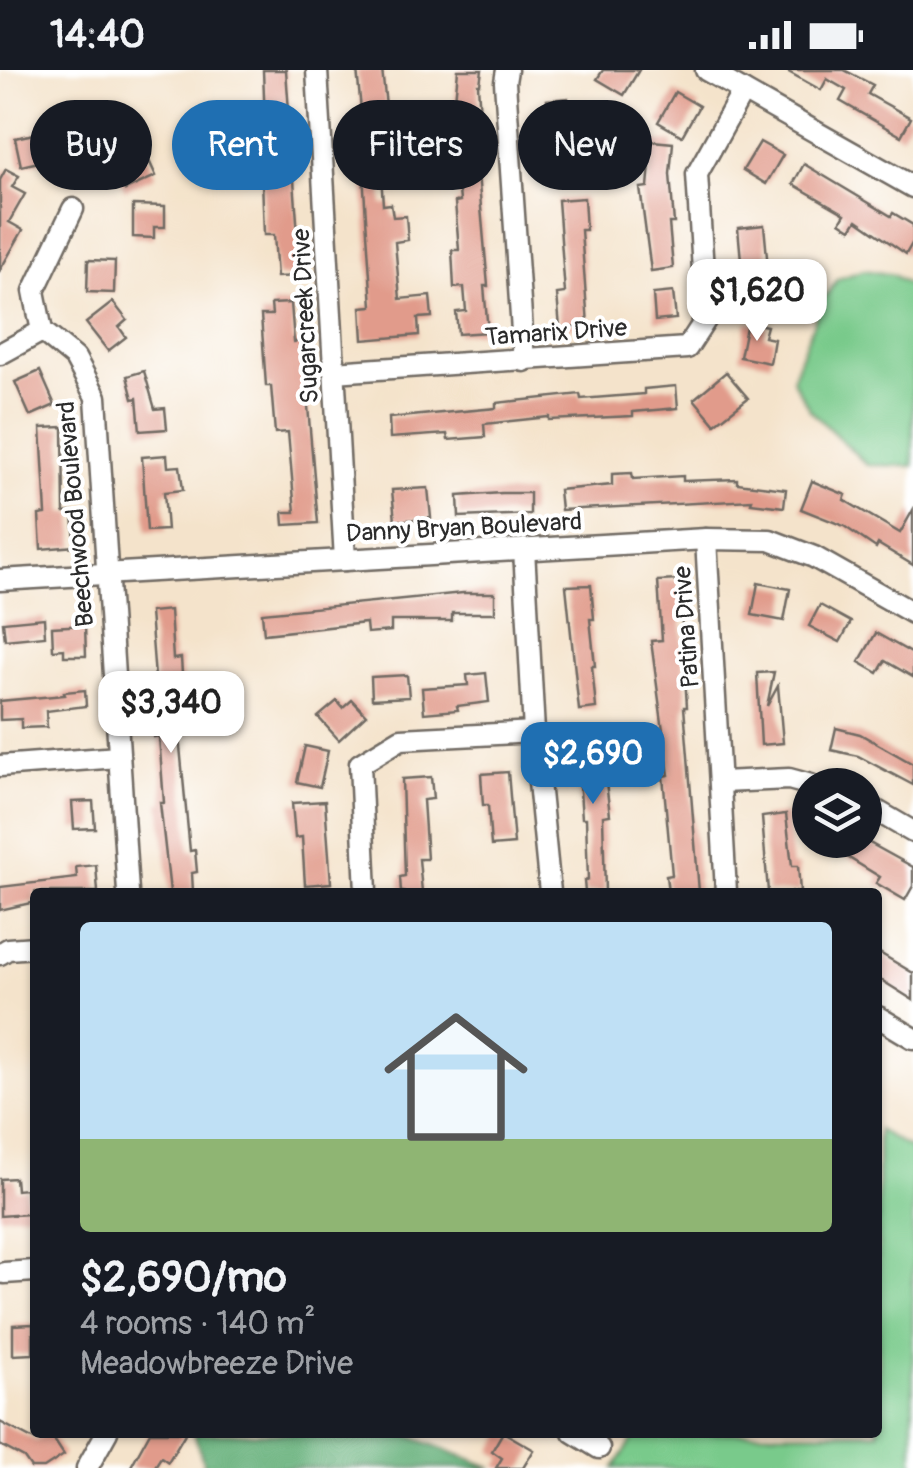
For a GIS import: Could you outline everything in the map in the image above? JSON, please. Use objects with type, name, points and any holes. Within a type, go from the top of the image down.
[{"type":"street","name":"Sugarcreek Drive","points":[[317,70],[345,560]]},
{"type":"street","points":[[507,70],[504,82],[524,361]]},
{"type":"street","points":[[706,70],[913,187]]},
{"type":"street","name":"Tamarix Drive","points":[[334,372],[687,348],[706,319],[696,174],[742,91]]},
{"type":"street","points":[[0,354],[42,331],[34,291],[73,209]]},
{"type":"street","name":"Beechwood Boulevard","points":[[42,331],[75,358],[96,397],[128,888]]},
{"type":"street","name":"Danny Bryan Boulevard","points":[[0,580],[706,539],[770,540],[814,557],[913,613]]},
{"type":"street","name":"Patina Drive","points":[[706,539],[726,888]]},
{"type":"street","points":[[524,550],[534,732],[550,888]]},
{"type":"street","points":[[366,888],[360,764],[401,739],[534,732]]},
{"type":"street","points":[[0,766],[118,757]]},
{"type":"street","points":[[721,782],[792,779]]},
{"type":"street","points":[[882,814],[913,832]]},
{"type":"street","points":[[0,954],[8,949],[30,947]]},
{"type":"street","points":[[882,1019],[913,1038]]},
{"type":"street","points":[[4,1273],[30,1271]]},
{"type":"street","points":[[87,1468],[103,1438]]},
{"type":"street","points":[[583,1438],[599,1448]]},
{"type":"green space","points":[[864,270],[893,275],[913,288],[913,466],[867,465],[810,410],[792,379],[822,301],[838,279]]},
{"type":"green space","points":[[882,1132],[913,1150],[913,1468],[614,1468],[634,1438],[882,1438]]},
{"type":"green space","points":[[196,1438],[415,1438],[493,1468],[205,1468]]},
{"type":"building","points":[[263,70],[286,70],[288,100],[264,100]]},
{"type":"building","points":[[357,70],[382,70],[385,100],[360,100]]},
{"type":"building","points":[[458,70],[482,70],[479,100],[455,100]]},
{"type":"building","points":[[603,70],[639,70],[624,95],[597,79]]},
{"type":"building","points":[[785,70],[844,70],[873,85],[868,94],[911,118],[901,136],[840,101],[846,90],[827,79],[821,90]]},
{"type":"building","points":[[675,92],[699,106],[682,136],[658,122]]},
{"type":"building","points":[[30,135],[30,164],[21,166],[15,138]]},
{"type":"building","points":[[652,141],[673,143],[670,174],[674,223],[669,223],[673,268],[651,271],[640,190],[652,190]]},
{"type":"building","points":[[760,142],[783,155],[766,184],[743,170]]},
{"type":"building","points":[[804,164],[913,225],[913,242],[906,254],[857,220],[851,229],[840,222],[845,214],[793,184]]},
{"type":"building","points":[[6,169],[19,176],[12,187],[25,194],[9,222],[23,230],[0,270],[0,180]]},
{"type":"building","points":[[262,190],[295,190],[301,276],[277,277],[274,235],[264,235]]},
{"type":"building","points":[[364,190],[382,190],[383,205],[391,204],[393,217],[406,216],[408,240],[395,242],[400,299],[430,296],[432,317],[418,318],[419,335],[363,340],[361,307],[372,306]]},
{"type":"building","points":[[459,190],[479,190],[488,332],[458,334],[456,312],[466,311],[464,287],[454,288],[452,250],[459,250],[455,202],[460,201]]},
{"type":"building","points":[[584,198],[586,230],[581,230],[588,325],[560,328],[557,294],[565,293],[558,200]]},
{"type":"building","points":[[133,205],[165,206],[165,227],[154,227],[154,238],[133,237]]},
{"type":"building","points":[[764,225],[771,300],[745,303],[738,228]]},
{"type":"building","points":[[88,260],[115,261],[114,293],[87,292]]},
{"type":"building","points":[[673,292],[676,319],[655,321],[653,294]]},
{"type":"building","points":[[113,302],[127,320],[119,327],[126,337],[108,351],[86,323]]},
{"type":"building","points":[[291,303],[294,342],[307,341],[310,383],[306,383],[318,523],[284,525],[283,512],[295,512],[288,432],[275,433],[271,386],[266,386],[261,315],[272,315],[271,304]]},
{"type":"building","points":[[747,322],[767,326],[764,337],[774,339],[770,363],[740,357]]},
{"type":"building","points":[[40,371],[55,405],[30,416],[15,382]]},
{"type":"building","points":[[144,371],[155,409],[165,408],[167,429],[140,431],[137,398],[133,399],[127,376]]},
{"type":"building","points":[[726,372],[748,398],[715,424],[694,399]]},
{"type":"building","points":[[676,386],[678,408],[633,412],[633,416],[549,417],[484,424],[485,437],[448,440],[447,434],[390,438],[389,418],[496,408],[496,403],[580,394],[581,399],[644,394],[644,389]]},
{"type":"building","points":[[63,427],[64,513],[73,512],[75,546],[41,549],[39,515],[46,514],[41,428]]},
{"type":"building","points":[[167,455],[168,467],[180,466],[183,490],[164,492],[167,530],[147,531],[142,457]]},
{"type":"building","points":[[632,473],[633,479],[737,479],[737,483],[786,489],[784,507],[751,503],[752,500],[561,510],[559,490],[612,485],[612,474]]},
{"type":"building","points":[[812,481],[846,495],[844,500],[900,533],[913,510],[913,565],[878,544],[876,548],[844,526],[801,509]]},
{"type":"building","points":[[428,488],[431,518],[395,521],[392,490]]},
{"type":"building","points":[[530,493],[530,514],[459,517],[458,496]]},
{"type":"building","points":[[679,580],[684,707],[699,888],[668,888],[666,876],[672,875],[663,776],[669,775],[651,641],[662,640],[658,581]]},
{"type":"building","points":[[758,583],[790,589],[784,621],[752,615]]},
{"type":"building","points":[[591,585],[596,708],[579,710],[566,586]]},
{"type":"building","points":[[495,593],[495,613],[452,613],[452,621],[391,621],[391,631],[367,633],[366,623],[264,634],[262,613]]},
{"type":"building","points":[[820,605],[851,622],[840,642],[809,626]]},
{"type":"building","points":[[170,610],[173,659],[181,658],[179,736],[190,851],[195,850],[197,872],[192,873],[193,888],[170,888],[160,803],[164,803],[159,736],[154,737],[152,704],[157,704],[150,612]]},
{"type":"building","points":[[44,618],[45,636],[5,640],[3,622]]},
{"type":"building","points":[[85,625],[86,656],[64,656],[64,649],[53,650],[52,627]]},
{"type":"building","points":[[876,633],[913,654],[913,677],[885,661],[878,673],[859,662]]},
{"type":"building","points":[[774,672],[767,706],[778,686],[783,743],[761,745],[757,673]]},
{"type":"building","points":[[486,673],[489,702],[424,713],[422,688],[468,685],[467,675]]},
{"type":"building","points":[[407,675],[409,697],[372,699],[371,677]]},
{"type":"building","points":[[85,690],[86,706],[46,711],[47,727],[21,728],[21,719],[0,720],[0,701]]},
{"type":"building","points":[[352,700],[366,715],[339,740],[318,717],[337,701],[343,708]]},
{"type":"building","points":[[836,728],[860,734],[913,764],[913,785],[858,756],[831,750]]},
{"type":"building","points":[[600,734],[610,815],[603,816],[605,888],[585,888],[584,881],[588,880],[586,818],[582,818],[576,736]]},
{"type":"building","points":[[305,746],[328,751],[320,787],[297,782]]},
{"type":"building","points":[[508,772],[514,844],[491,846],[481,774]]},
{"type":"building","points":[[431,777],[433,799],[423,800],[427,859],[419,859],[422,888],[401,888],[400,877],[405,876],[402,779]]},
{"type":"building","points":[[93,801],[95,828],[74,829],[72,802]]},
{"type":"building","points":[[325,801],[331,883],[305,885],[302,837],[295,838],[292,803]]},
{"type":"building","points":[[786,814],[792,866],[798,866],[800,888],[768,888],[762,817]]},
{"type":"building","points":[[882,850],[913,867],[913,886],[905,900],[876,883],[880,877],[849,858],[882,858]]},
{"type":"building","points":[[96,865],[98,888],[30,888],[30,903],[0,910],[0,887],[77,878],[76,867]]},
{"type":"building","points":[[882,954],[913,973],[913,1000],[882,981]]},
{"type":"building","points":[[15,1178],[16,1190],[26,1189],[28,1214],[0,1216],[0,1179]]},
{"type":"building","points":[[30,1324],[30,1354],[13,1355],[13,1325]]},
{"type":"building","points":[[0,1422],[36,1441],[53,1438],[64,1455],[44,1468],[31,1468],[24,1458],[0,1445]]},
{"type":"building","points":[[147,1438],[182,1438],[168,1462],[161,1457],[154,1468],[130,1468]]},
{"type":"building","points":[[500,1438],[513,1438],[534,1450],[523,1468],[496,1468],[502,1458],[492,1451]]}]
